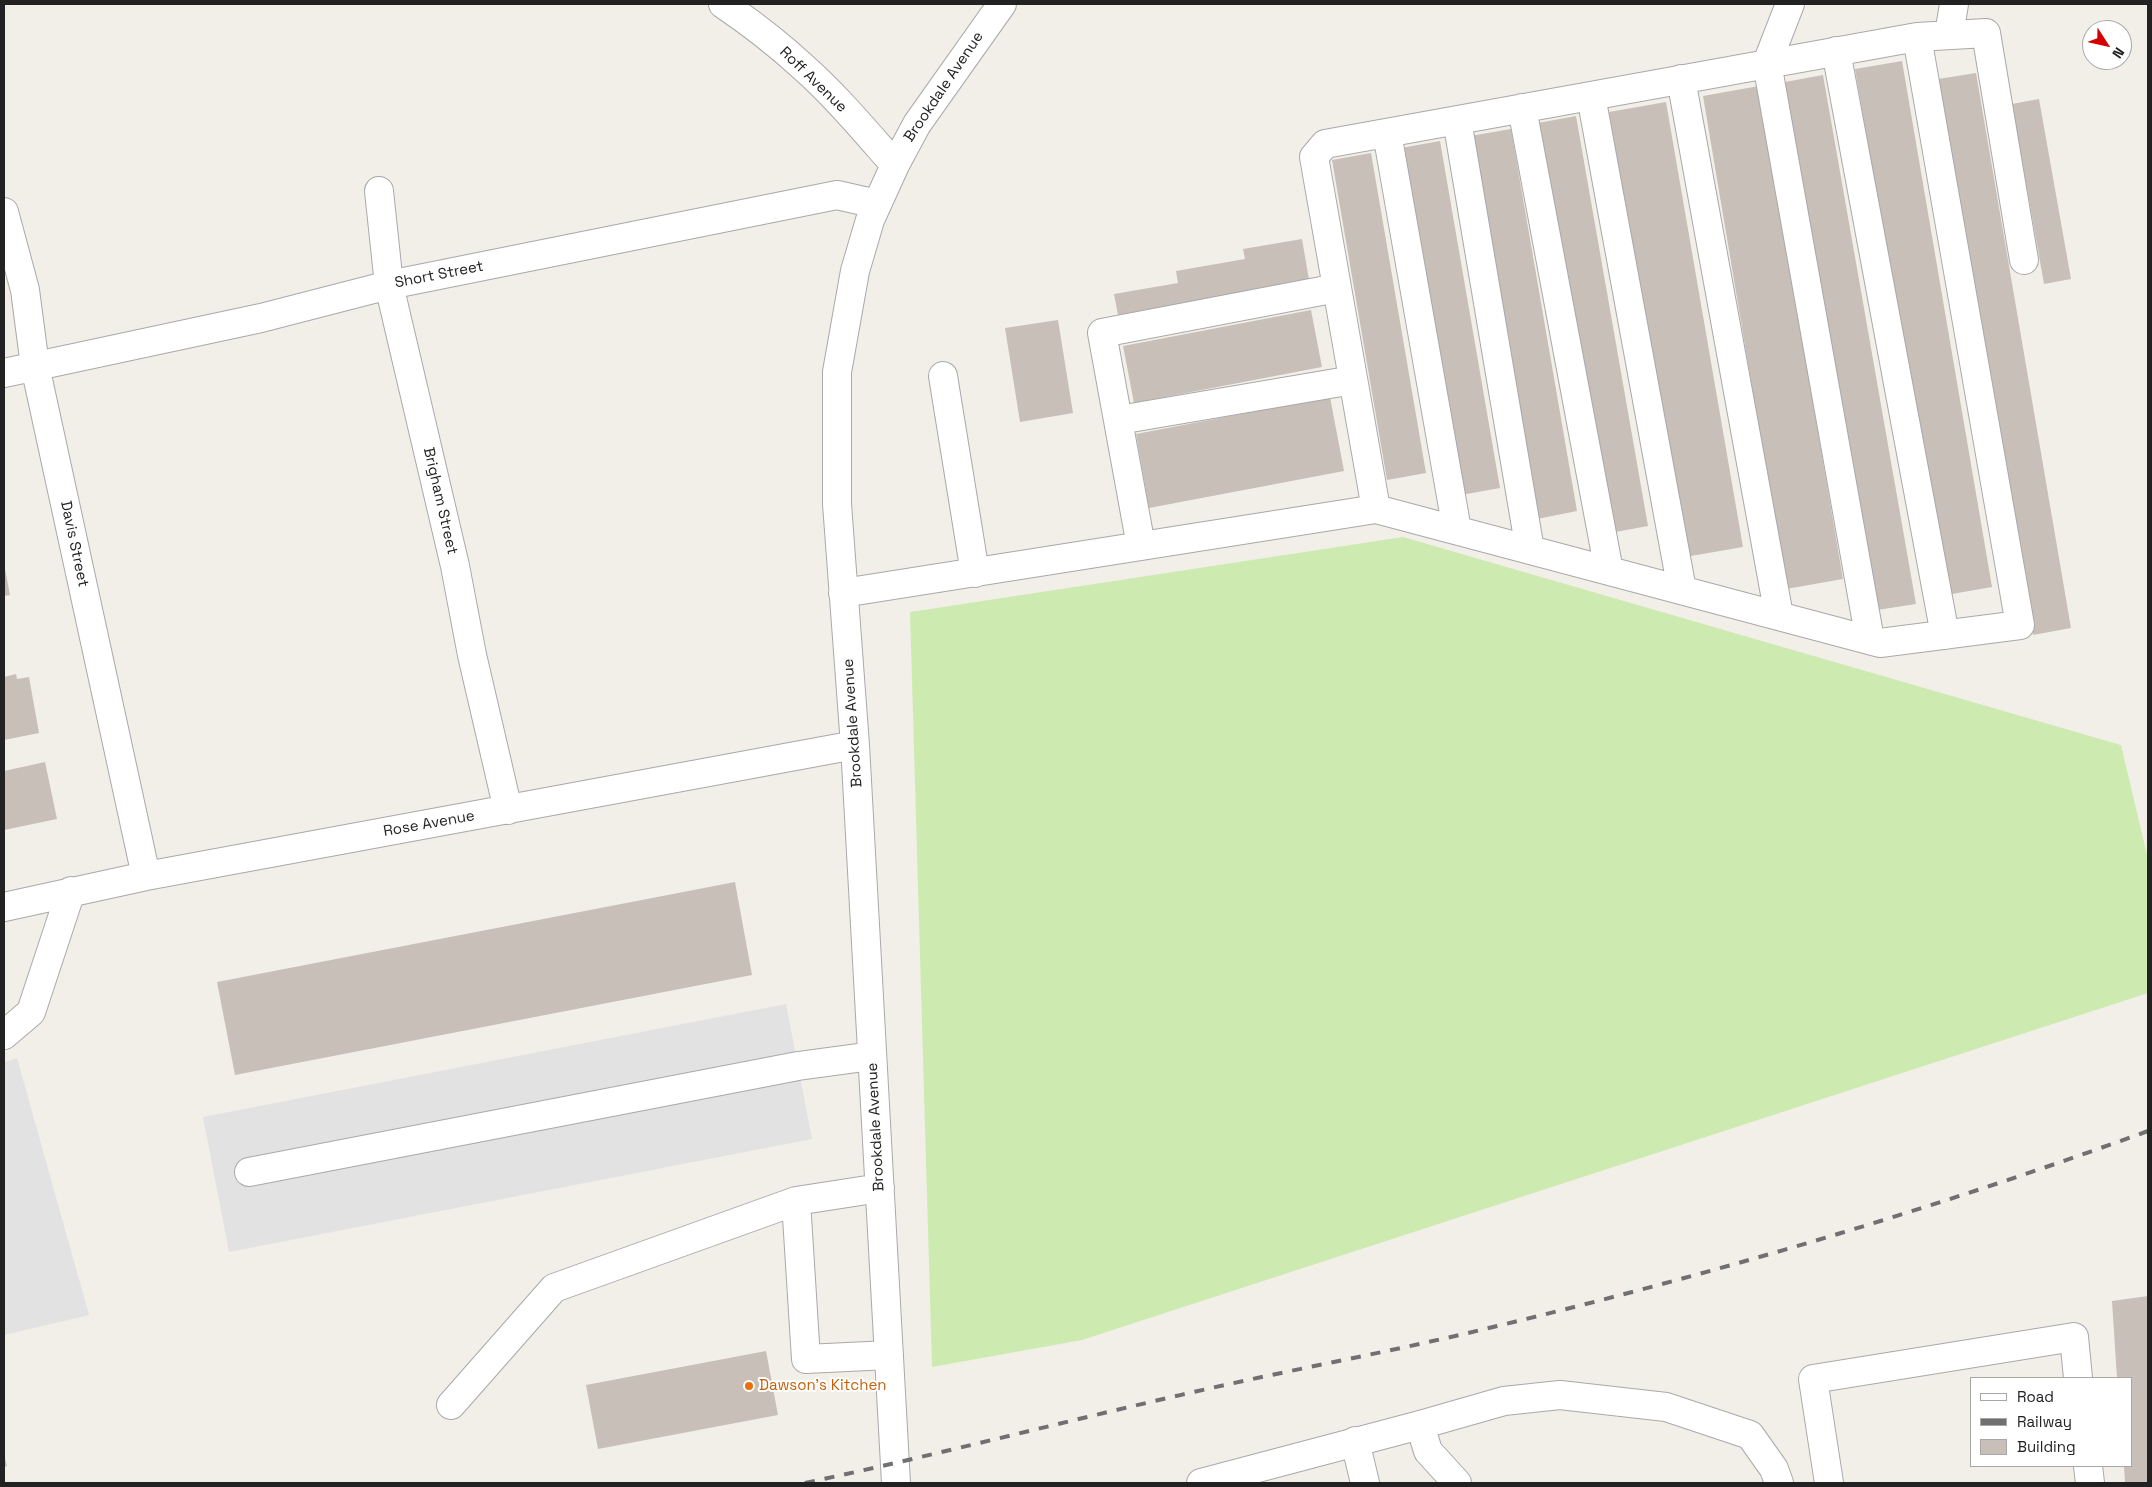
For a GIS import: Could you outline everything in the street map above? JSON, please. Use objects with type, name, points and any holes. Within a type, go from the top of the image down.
[{"type":"street","name":"Roff Avenue","points":[[723,4],[760,29],[803,66],[895,165]]},
{"type":"street","name":"Brookdale Avenue","points":[[896,1483],[855,745],[837,504],[837,372],[855,271],[870,220],[877,204],[917,124],[1002,4]]},
{"type":"street","points":[[1790,4],[1767,63],[1870,640]]},
{"type":"street","points":[[1949,35],[1954,4]]},
{"type":"street","points":[[1376,509],[1314,157],[1325,144],[1917,37],[1986,33],[2024,260]]},
{"type":"street","points":[[843,593],[1376,509],[1880,643],[2020,625],[1917,37]]},
{"type":"street","points":[[1836,51],[1945,635]]},
{"type":"street","points":[[1681,79],[1779,616]]},
{"type":"street","points":[[1591,96],[1682,590]]},
{"type":"street","points":[[1522,108],[1609,571]]},
{"type":"street","points":[[1456,120],[1530,550]]},
{"type":"street","points":[[1387,133],[1456,530]]},
{"type":"street","name":"Brigham Street","points":[[379,191],[389,285],[455,566],[472,654],[508,810]]},
{"type":"street","name":"Short Street","points":[[4,373],[261,318],[389,285],[837,195],[877,204]]},
{"type":"street","name":"Davis Street","points":[[4,212],[25,290],[36,366],[146,876]]},
{"type":"street","points":[[1141,546],[1102,333],[1337,288]]},
{"type":"street","points":[[943,376],[975,573]]},
{"type":"street","points":[[1119,420],[1353,380]]},
{"type":"street","name":"Rose Avenue","points":[[4,907],[146,876],[855,745]]},
{"type":"street","points":[[4,1035],[32,1012],[71,891]]},
{"type":"street","points":[[249,1172],[798,1066],[872,1056]]},
{"type":"street","points":[[450,1405],[554,1288],[796,1201],[880,1188]]},
{"type":"street","points":[[796,1201],[806,1359],[889,1355]]},
{"type":"street","points":[[1829,1483],[1813,1379],[2074,1337],[2078,1377]]},
{"type":"street","points":[[1200,1483],[1355,1441],[1420,1426],[1504,1400],[1560,1395],[1666,1407],[1750,1435],[1774,1469],[1779,1483]]},
{"type":"street","points":[[1420,1426],[1428,1451],[1457,1483]]},
{"type":"street","points":[[1355,1441],[1365,1483]]},
{"type":"street","points":[[2088,1467],[2090,1483]]},
{"type":"green space","points":[[1403,537],[2121,745],[2148,859],[2148,993],[1082,1340],[932,1367],[910,612]]},
{"type":"shaded area","points":[[786,1004],[812,1139],[229,1252],[203,1117]]},
{"type":"shaded area","points":[[17,1058],[89,1315],[4,1335],[4,1062]]},
{"type":"building","points":[[1902,61],[1992,587],[1946,595],[1855,69]]},
{"type":"building","points":[[1976,73],[2071,628],[2033,635],[1938,79]]},
{"type":"building","points":[[1823,75],[1916,604],[1877,610],[1785,82]]},
{"type":"building","points":[[1759,86],[1843,579],[1786,589],[1703,96]]},
{"type":"building","points":[[2039,99],[2071,279],[2044,284],[2012,104]]},
{"type":"building","points":[[1666,102],[1743,547],[1685,557],[1609,112]]},
{"type":"building","points":[[1576,116],[1648,526],[1610,533],[1538,123]]},
{"type":"building","points":[[1511,129],[1577,511],[1537,519],[1470,136]]},
{"type":"building","points":[[1440,141],[1500,488],[1461,495],[1401,148]]},
{"type":"building","points":[[1371,153],[1426,473],[1387,480],[1332,160]]},
{"type":"building","points":[[1302,239],[1309,280],[1118,315],[1114,294],[1178,283],[1176,271],[1245,259],[1243,249]]},
{"type":"building","points":[[1311,310],[1322,367],[1134,403],[1123,346]]},
{"type":"building","points":[[1058,320],[1073,413],[1020,422],[1005,328]]},
{"type":"building","points":[[1330,397],[1344,471],[1149,508],[1136,434]]},
{"type":"building","points":[[4,570],[10,595],[4,596]]},
{"type":"building","points":[[16,674],[17,679],[29,677],[39,733],[4,740],[4,677]]},
{"type":"building","points":[[45,762],[57,819],[4,830],[4,771]]},
{"type":"building","points":[[735,882],[752,975],[235,1075],[217,982]]},
{"type":"building","points":[[2148,1296],[2148,1483],[2125,1483],[2124,1467],[2132,1467],[2132,1377],[2117,1377],[2112,1301]]},
{"type":"building","points":[[766,1351],[778,1415],[598,1449],[586,1385]]},
{"type":"building","points":[[4,1454],[7,1466],[4,1467]]},
{"type":"railway","points":[[805,1483],[1224,1385],[1455,1336],[1576,1307],[1741,1262],[1905,1213],[2067,1160],[2148,1131]]},
{"type":"place","name":"Dawson's Kitchen","points":[[749,1386]]}]
